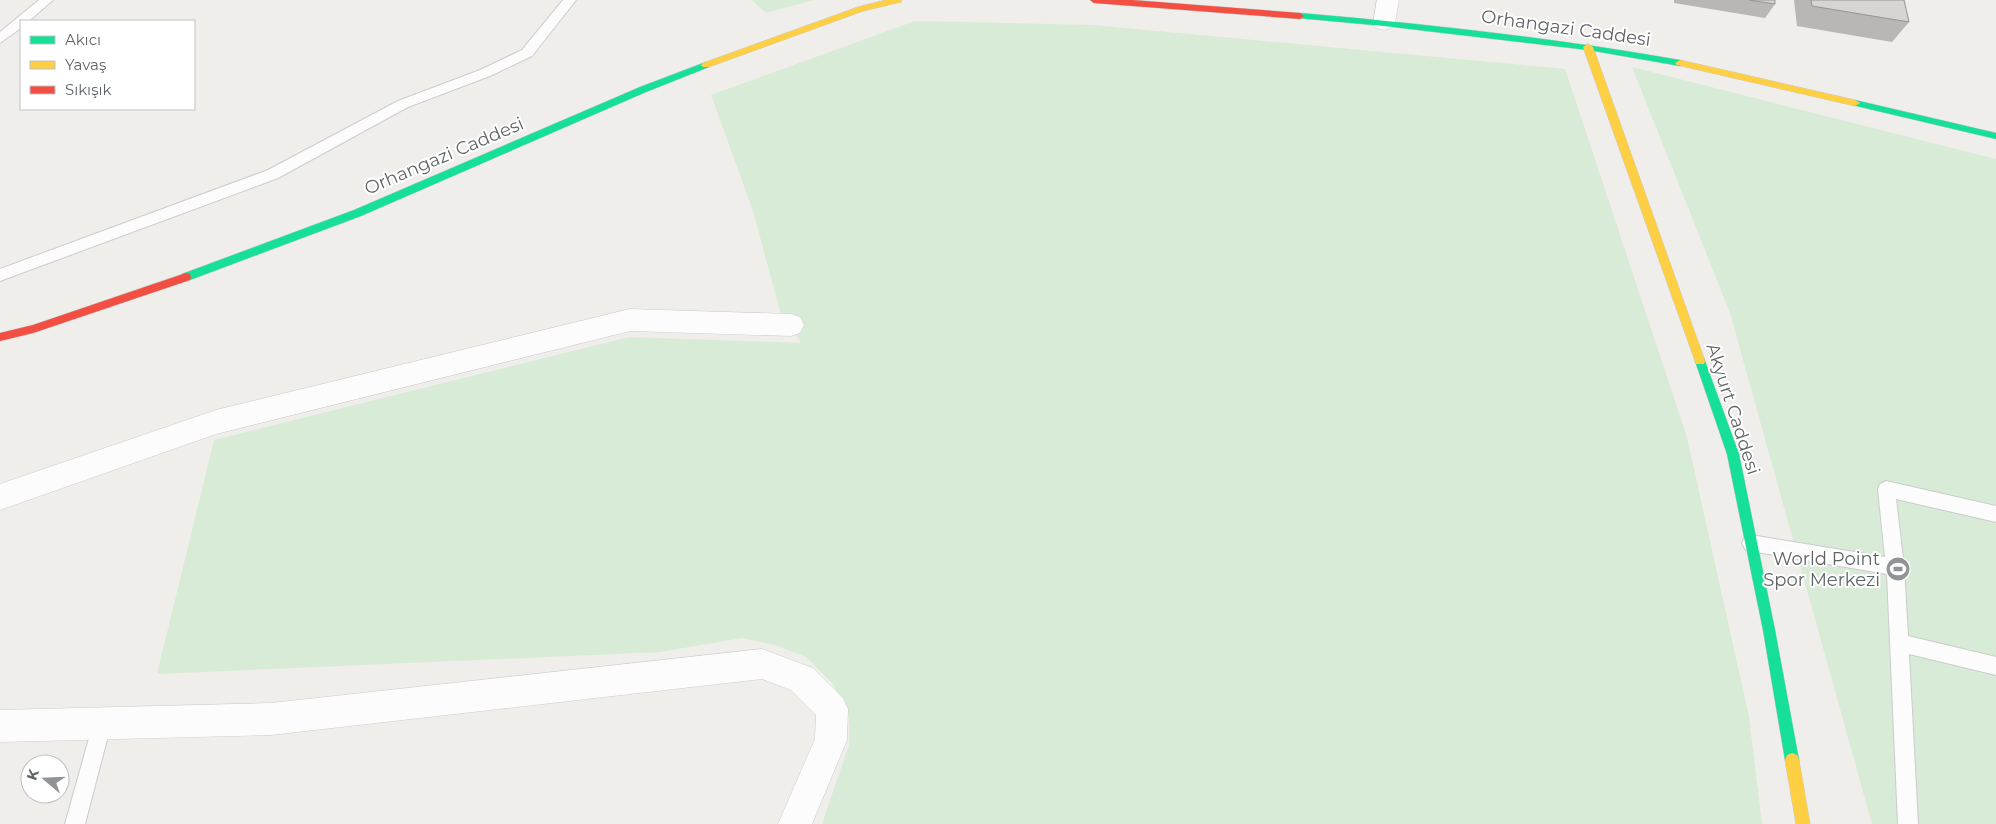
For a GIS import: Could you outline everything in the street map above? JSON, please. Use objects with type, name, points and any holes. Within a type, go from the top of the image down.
[{"type":"street","name":"Orhangazi Caddesi","points":[[0,337],[34,329],[242,258],[458,171],[639,90],[861,9],[898,0]]},
{"type":"street","name":"Orhangazi Caddesi","points":[[1094,0],[1384,23],[1588,47],[1669,60],[1996,136]]},
{"type":"street","points":[[1384,23],[1388,0]]},
{"type":"street","name":"Akyurt Caddesi","points":[[1588,47],[1733,454],[1769,630],[1803,824]]},
{"type":"street","points":[[0,497],[216,422],[630,320],[791,325]]},
{"type":"street","points":[[0,726],[271,719],[762,664],[802,679],[832,709],[831,740],[796,824]]},
{"type":"lane","points":[[22,20],[47,0]]},
{"type":"lane","points":[[0,275],[273,174],[403,104],[485,73],[528,53],[570,0]]},
{"type":"lane","points":[[0,39],[20,22]]},
{"type":"lane","points":[[1908,824],[1895,567],[1886,489],[1996,514]]},
{"type":"lane","points":[[1751,543],[1895,567]]},
{"type":"lane","points":[[1900,644],[1996,666]]},
{"type":"lane","points":[[75,824],[102,724]]},
{"type":"green space","points":[[752,0],[813,0],[766,13]]},
{"type":"green space","points":[[915,21],[1093,25],[1565,69],[1687,437],[1749,717],[1762,824],[822,824],[849,745],[849,716],[833,684],[806,657],[775,645],[742,638],[660,652],[157,674],[214,440],[629,337],[801,343],[780,311],[753,211],[711,95]]},
{"type":"green space","name":"World Point Spor Merkezi","points":[[1632,67],[1996,159],[1996,824],[1872,824],[1730,313]]},
{"type":"building","points":[[1749,0],[1775,0],[1775,4]]},
{"type":"building","points":[[1811,0],[1904,0],[1909,22],[1812,6]]},
{"type":"traffic: fast","points":[[1300,16],[1384,23],[1588,47],[1680,63]]},
{"type":"traffic: fast","points":[[186,277],[255,253],[357,213],[489,158],[581,116],[706,65]]},
{"type":"traffic: fast","points":[[1855,103],[1996,136]]},
{"type":"traffic: fast","points":[[1700,361],[1733,454],[1769,630],[1792,760]]},
{"type":"traffic: slow","points":[[706,65],[861,9],[898,0]]},
{"type":"traffic: slow","points":[[1588,47],[1700,361]]},
{"type":"traffic: slow","points":[[1680,63],[1855,103]]},
{"type":"traffic: slow","points":[[1792,760],[1803,824]]},
{"type":"traffic: jam","points":[[1094,0],[1300,16]]},
{"type":"traffic: jam","points":[[0,337],[33,329],[186,277]]},
{"type":"place","name":"World Point Spor Merkezi","points":[[1898,569]]}]
